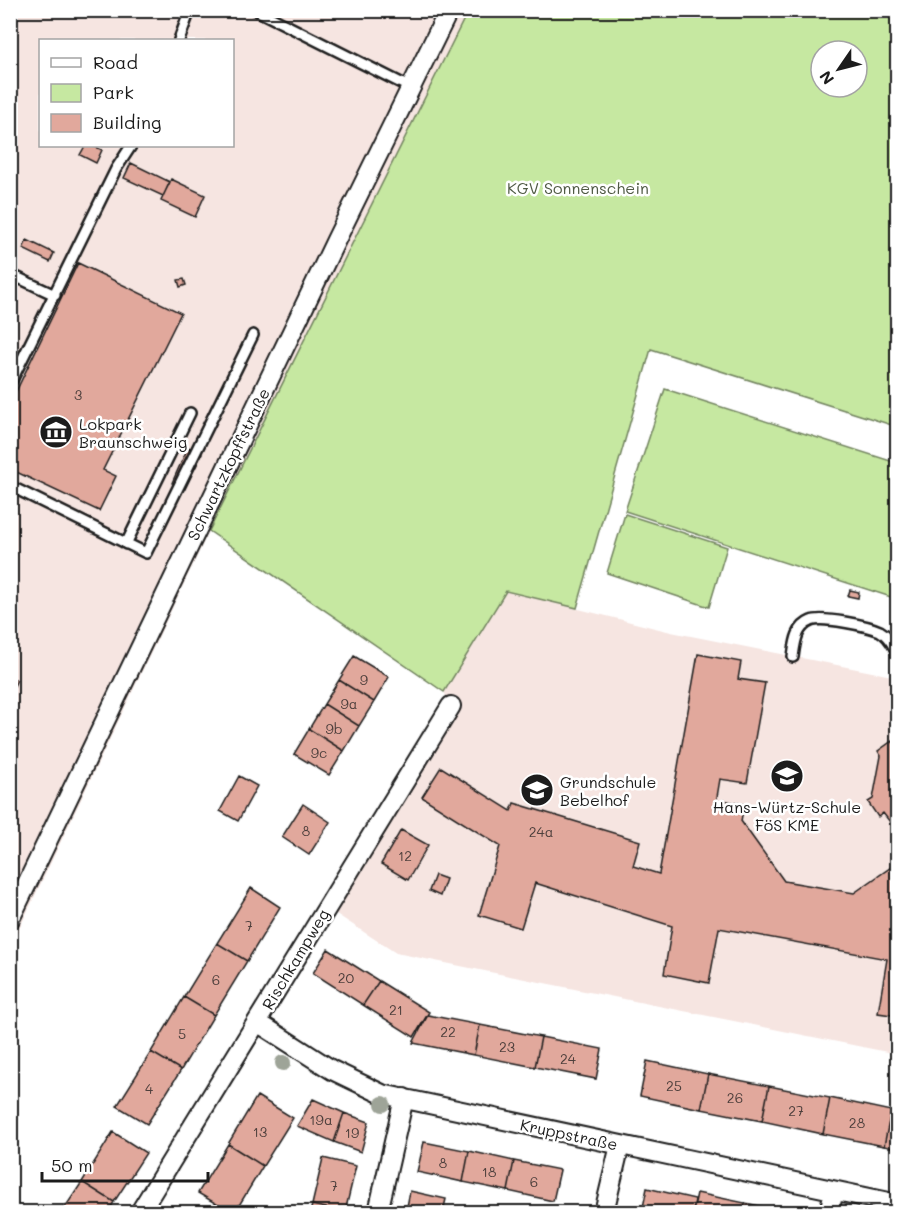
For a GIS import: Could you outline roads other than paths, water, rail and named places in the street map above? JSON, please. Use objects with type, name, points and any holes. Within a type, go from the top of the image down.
[{"type":"street","name":"Schwartzkopffstraße","points":[[10,919],[449,10]]},
{"type":"street","name":"Rischkampweg","points":[[140,1212],[451,706]]},
{"type":"street","name":"Kruppstraße","points":[[257,1022],[360,1084],[382,1094],[897,1204]]},
{"type":"street","points":[[378,1212],[404,1098]]},
{"type":"street","points":[[604,1212],[620,1145]]},
{"type":"street","points":[[829,1212],[834,1191]]},
{"type":"lane","points":[[179,39],[190,10]]},
{"type":"lane","points":[[256,10],[411,88]]},
{"type":"lane","points":[[10,384],[116,169],[131,147]]},
{"type":"lane","points":[[10,274],[55,295]]},
{"type":"lane","points":[[10,486],[146,553],[253,334]]},
{"type":"lane","points":[[126,544],[190,413]]},
{"type":"lane","points":[[793,657],[795,638],[801,629],[810,621],[822,619],[878,630],[889,638],[897,652]]},
{"type":"place","name":"Lokpark Braunschweig","points":[[56,432]]},
{"type":"place","name":"Hans-Würtz-Schule FöS KME","points":[[787,776]]},
{"type":"place","name":"Grundschule Bebelhof","points":[[537,790]]},
{"type":"park label","name":"KGV Sonnenschein","points":[[578,187]]}]
